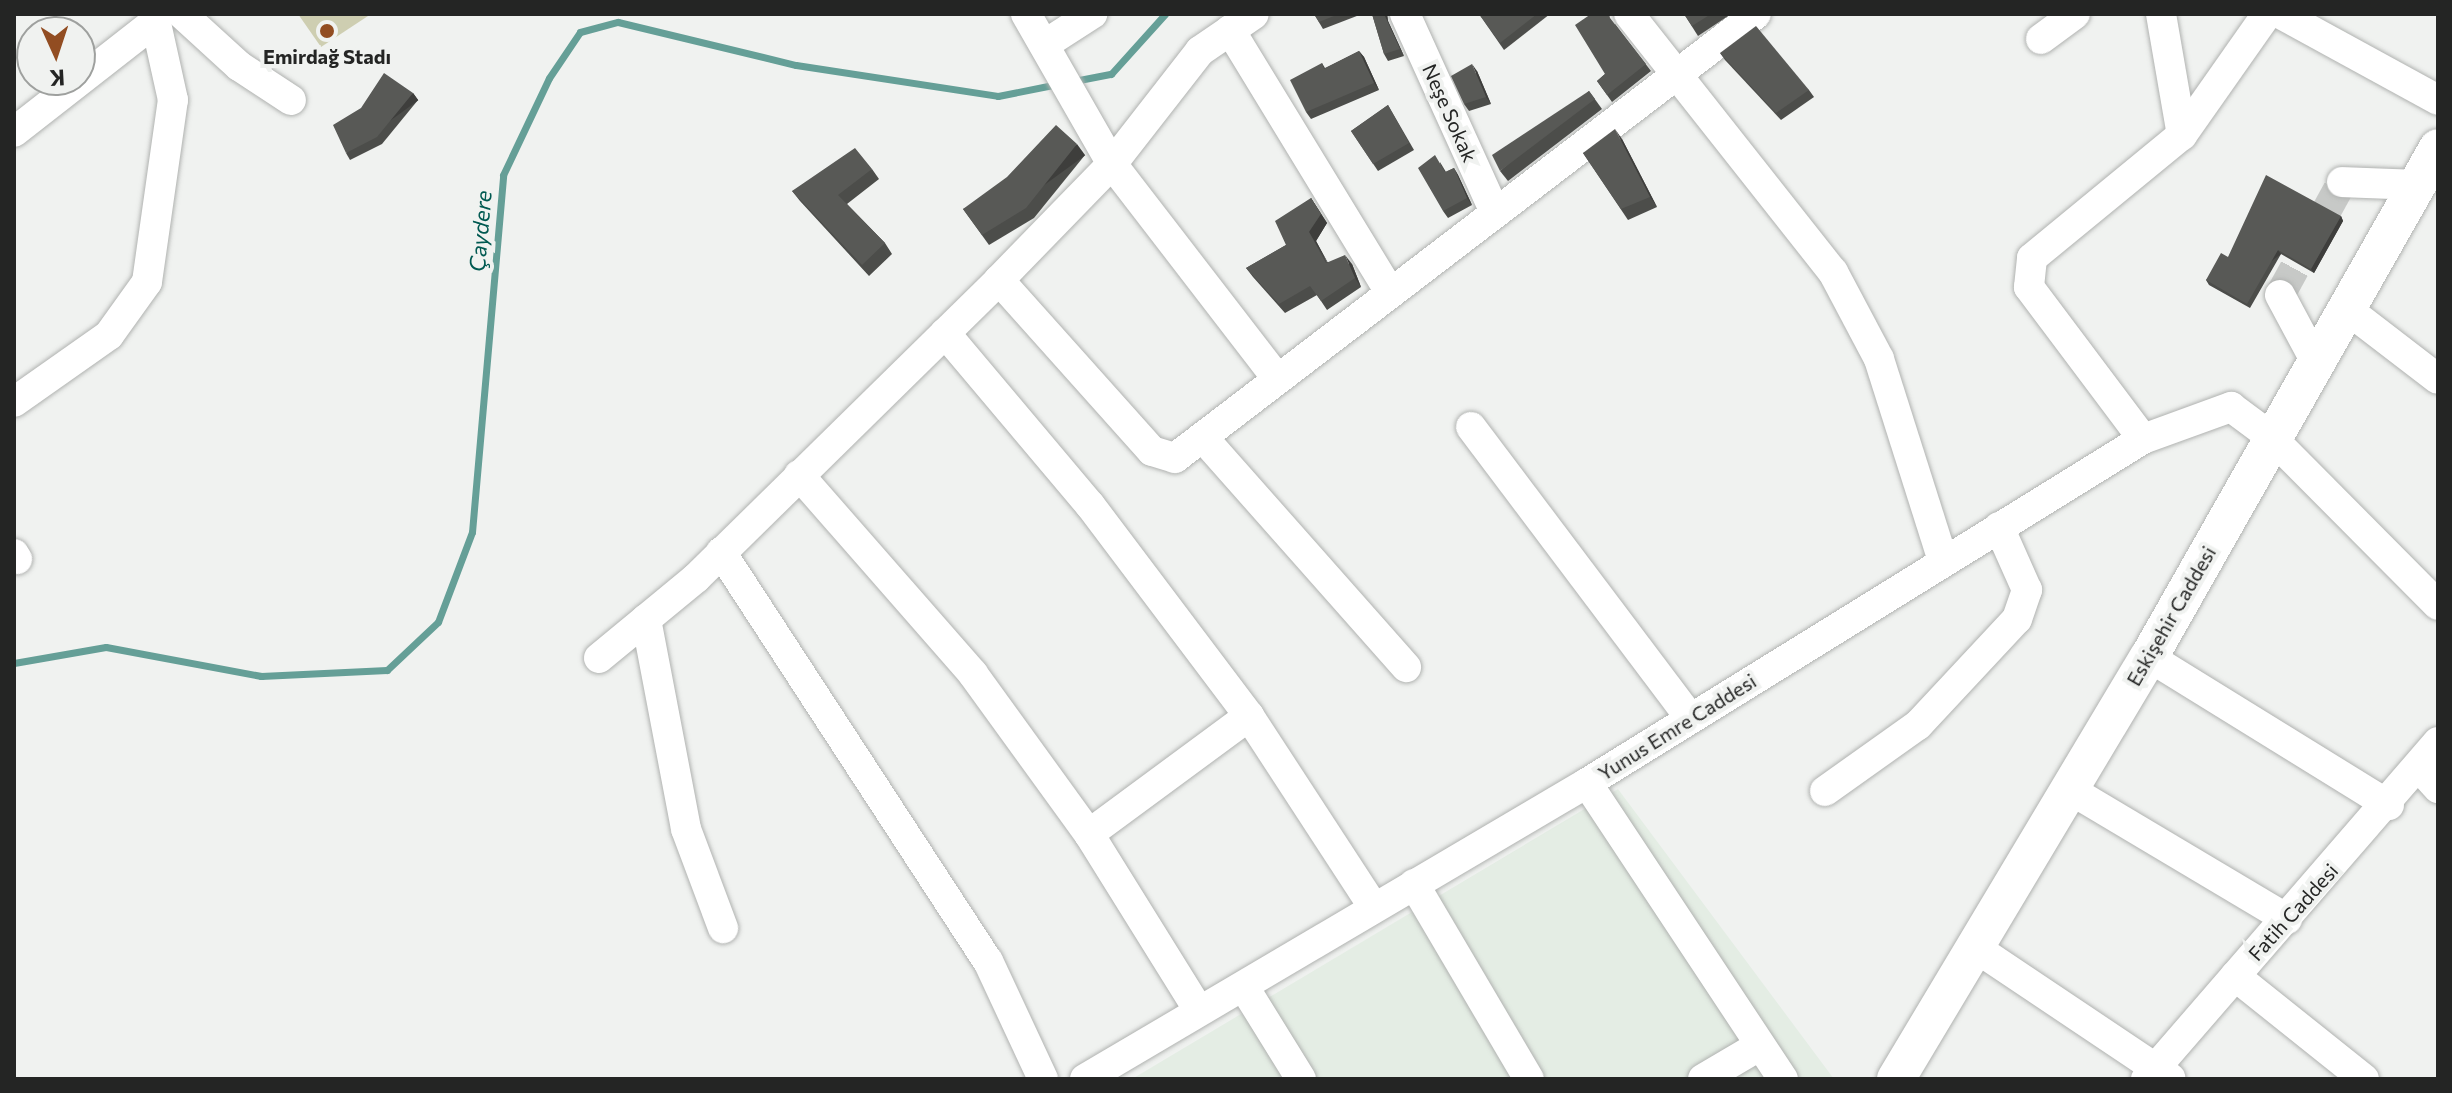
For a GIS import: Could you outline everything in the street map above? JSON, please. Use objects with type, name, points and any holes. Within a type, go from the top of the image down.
[{"type":"main road","name":"Eskişehir Caddesi","points":[[1907,1076],[1976,948],[2149,657],[2270,436],[2348,310],[2438,148]]},
{"type":"street","points":[[1026,14],[1051,48],[1086,108],[1112,164],[1276,377]]},
{"type":"street","points":[[1051,48],[1092,14]]},
{"type":"street","name":"Neşe Sokak","points":[[1405,14],[1495,212]]},
{"type":"street","points":[[1629,14],[1677,70],[1846,297],[1908,437],[1943,561]]},
{"type":"street","points":[[999,280],[1152,451],[1175,458],[1206,441],[1276,377],[1677,70],[1756,14]]},
{"type":"street","points":[[2041,39],[2075,14]]},
{"type":"street","points":[[2161,14],[2182,135]]},
{"type":"street","points":[[2143,439],[2029,287],[2032,258],[2182,135],[2267,14]]},
{"type":"street","points":[[2281,14],[2438,100]]},
{"type":"street","points":[[164,16],[291,100]]},
{"type":"street","points":[[14,132],[164,16]]},
{"type":"street","points":[[14,402],[109,335],[147,282],[173,100],[164,16]]},
{"type":"street","points":[[599,658],[721,552],[999,280],[1112,164],[1200,51],[1231,19],[1389,290]]},
{"type":"street","points":[[2342,182],[2417,185]]},
{"type":"street","points":[[2280,295],[2316,362]]},
{"type":"street","points":[[2348,310],[2438,379]]},
{"type":"street","points":[[945,333],[1090,505],[1249,716],[1373,906]]},
{"type":"street","name":"Yunus Emre Caddesi","points":[[1085,1079],[1244,987],[1373,906],[1587,783],[2143,439],[2231,407],[2270,436]]},
{"type":"street","points":[[1471,427],[1690,718]]},
{"type":"street","points":[[2270,436],[2438,605]]},
{"type":"street","points":[[1206,441],[1406,667]]},
{"type":"street","points":[[799,475],[973,674],[1089,834],[1199,1011]]},
{"type":"street","points":[[1825,791],[1918,725],[2017,619],[2027,590],[1999,527]]},
{"type":"street","points":[[721,552],[988,961],[1043,1079]]},
{"type":"street","points":[[646,619],[686,829],[723,928]]},
{"type":"street","points":[[2149,657],[2389,805]]},
{"type":"street","points":[[1089,834],[1249,716]]},
{"type":"street","name":"Fatih Caddesi","points":[[2158,1074],[2235,976],[2389,805],[2438,742]]},
{"type":"street","points":[[2418,766],[2438,788]]},
{"type":"street","points":[[1587,783],[1778,1077]]},
{"type":"street","points":[[2069,789],[2287,919]]},
{"type":"street","points":[[1414,884],[1529,1079]]},
{"type":"street","points":[[1976,948],[2158,1074]]},
{"type":"street","points":[[2235,976],[2364,1079]]},
{"type":"street","points":[[1244,987],[1301,1079]]},
{"type":"street","points":[[1703,1079],[1759,1046]]},
{"type":"shaded area","points":[[1618,789],[1834,1079],[1132,1079]]},
{"type":"green space","name":"Emirdağ Stadı","points":[[298,14],[371,14],[321,47]]},
{"type":"building","points":[[1314,14],[1339,14],[1319,22]]},
{"type":"building","points":[[1372,14],[1384,14],[1400,49],[1384,54]]},
{"type":"building","points":[[1479,14],[1537,14],[1500,43]]},
{"type":"building","points":[[1591,14],[1609,14],[1646,64],[1607,95],[1597,81],[1605,74],[1575,25]]},
{"type":"building","points":[[1684,14],[1711,14],[1692,26]]},
{"type":"building","points":[[1756,26],[1809,90],[1776,113],[1720,53]]},
{"type":"building","points":[[1359,51],[1374,83],[1306,112],[1290,80],[1322,63],[1324,69]]},
{"type":"building","points":[[1472,64],[1486,97],[1464,104],[1451,76]]},
{"type":"building","points":[[384,73],[413,93],[377,137],[346,153],[333,125],[361,108]]},
{"type":"building","points":[[1589,91],[1595,99],[1500,171],[1492,155]]},
{"type":"building","points":[[1388,105],[1409,143],[1373,164],[1351,131]]},
{"type":"building","points":[[1056,125],[1077,144],[1026,208],[982,235],[963,209],[1007,177]]},
{"type":"building","points":[[1615,129],[1650,197],[1621,209],[1583,153]]},
{"type":"building","points":[[855,148],[872,169],[838,195],[885,243],[862,265],[792,191]]},
{"type":"building","points":[[1435,155],[1445,172],[1454,168],[1467,198],[1443,211],[1418,168]]},
{"type":"building","points":[[2266,175],[2341,216],[2311,269],[2278,250],[2247,304],[2206,280],[2221,253],[2228,257]]},
{"type":"building","points":[[1311,198],[1321,214],[1309,232],[1326,263],[1345,255],[1355,278],[1321,301],[1310,286],[1279,304],[1246,268],[1286,245],[1275,221]]},
{"type":"waterway","name":"Çaydere","points":[[1074,81],[1111,74],[1165,14]]},
{"type":"waterway","name":"Çaydere","points":[[14,663],[106,647],[261,676],[387,670],[438,622],[472,532],[503,175],[549,78],[580,32],[618,22],[796,65],[998,96],[1058,84]]},
{"type":"tunnel","points":[[2280,295],[2342,182]]},
{"type":"place","name":"Emirdağ Stadı","points":[[327,31]]}]
